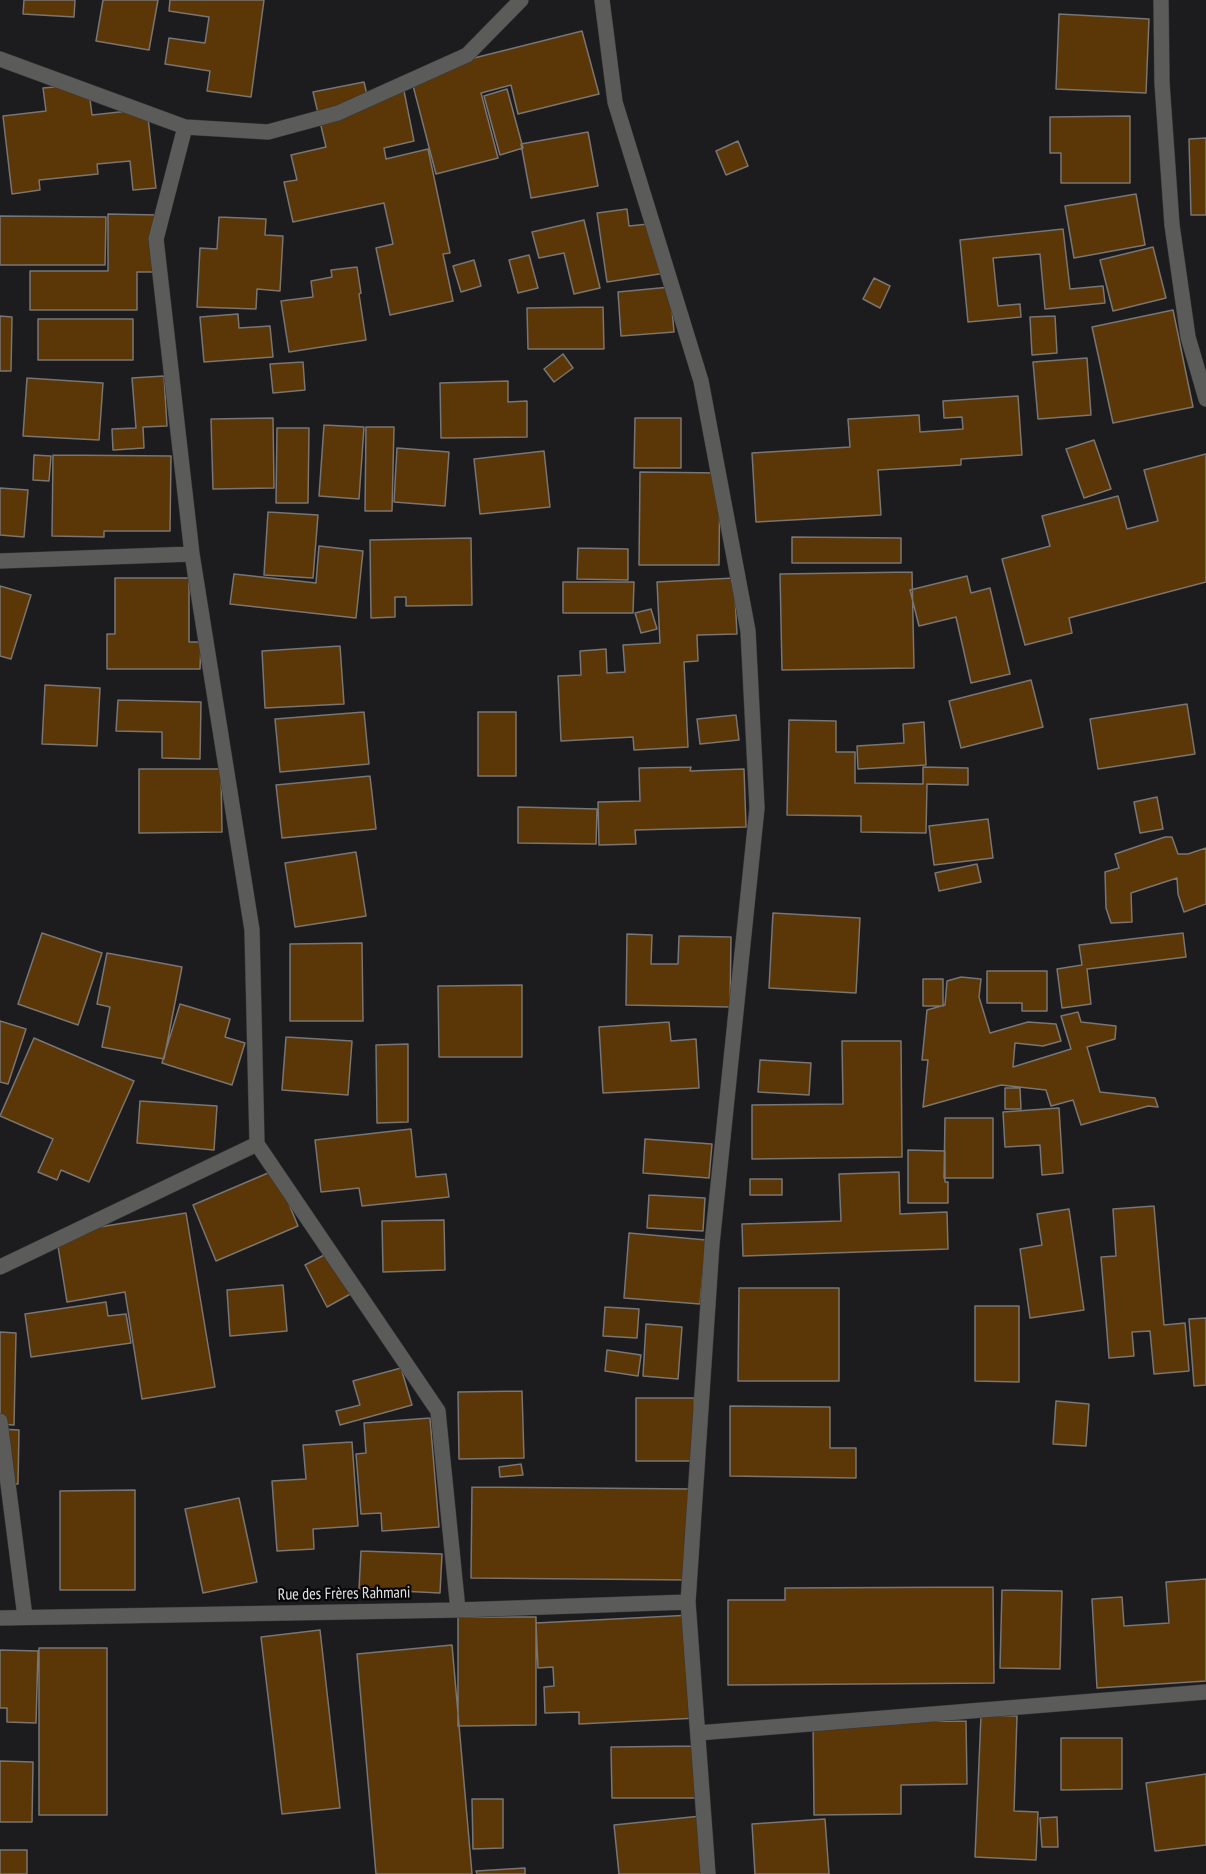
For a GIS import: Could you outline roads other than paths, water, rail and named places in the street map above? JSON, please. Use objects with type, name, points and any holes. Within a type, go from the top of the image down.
[{"type":"street","points":[[0,59],[185,128],[268,132],[338,113],[467,55],[521,0]]},
{"type":"street","points":[[602,0],[615,102],[701,381],[748,631],[757,808],[712,1244],[688,1602],[708,1874]]},
{"type":"street","points":[[1161,0],[1162,83],[1172,225],[1188,337],[1206,399]]},
{"type":"street","points":[[185,128],[156,239],[192,554],[252,930],[257,1144],[438,1411],[458,1610]]},
{"type":"street","points":[[0,561],[192,554]]},
{"type":"street","points":[[0,1267],[257,1144]]},
{"type":"street","points":[[0,1421],[25,1617]]},
{"type":"street","name":"Rue des Frères Rahmani","points":[[0,1618],[458,1610],[688,1602]]},
{"type":"street","points":[[698,1733],[1206,1692]]}]
